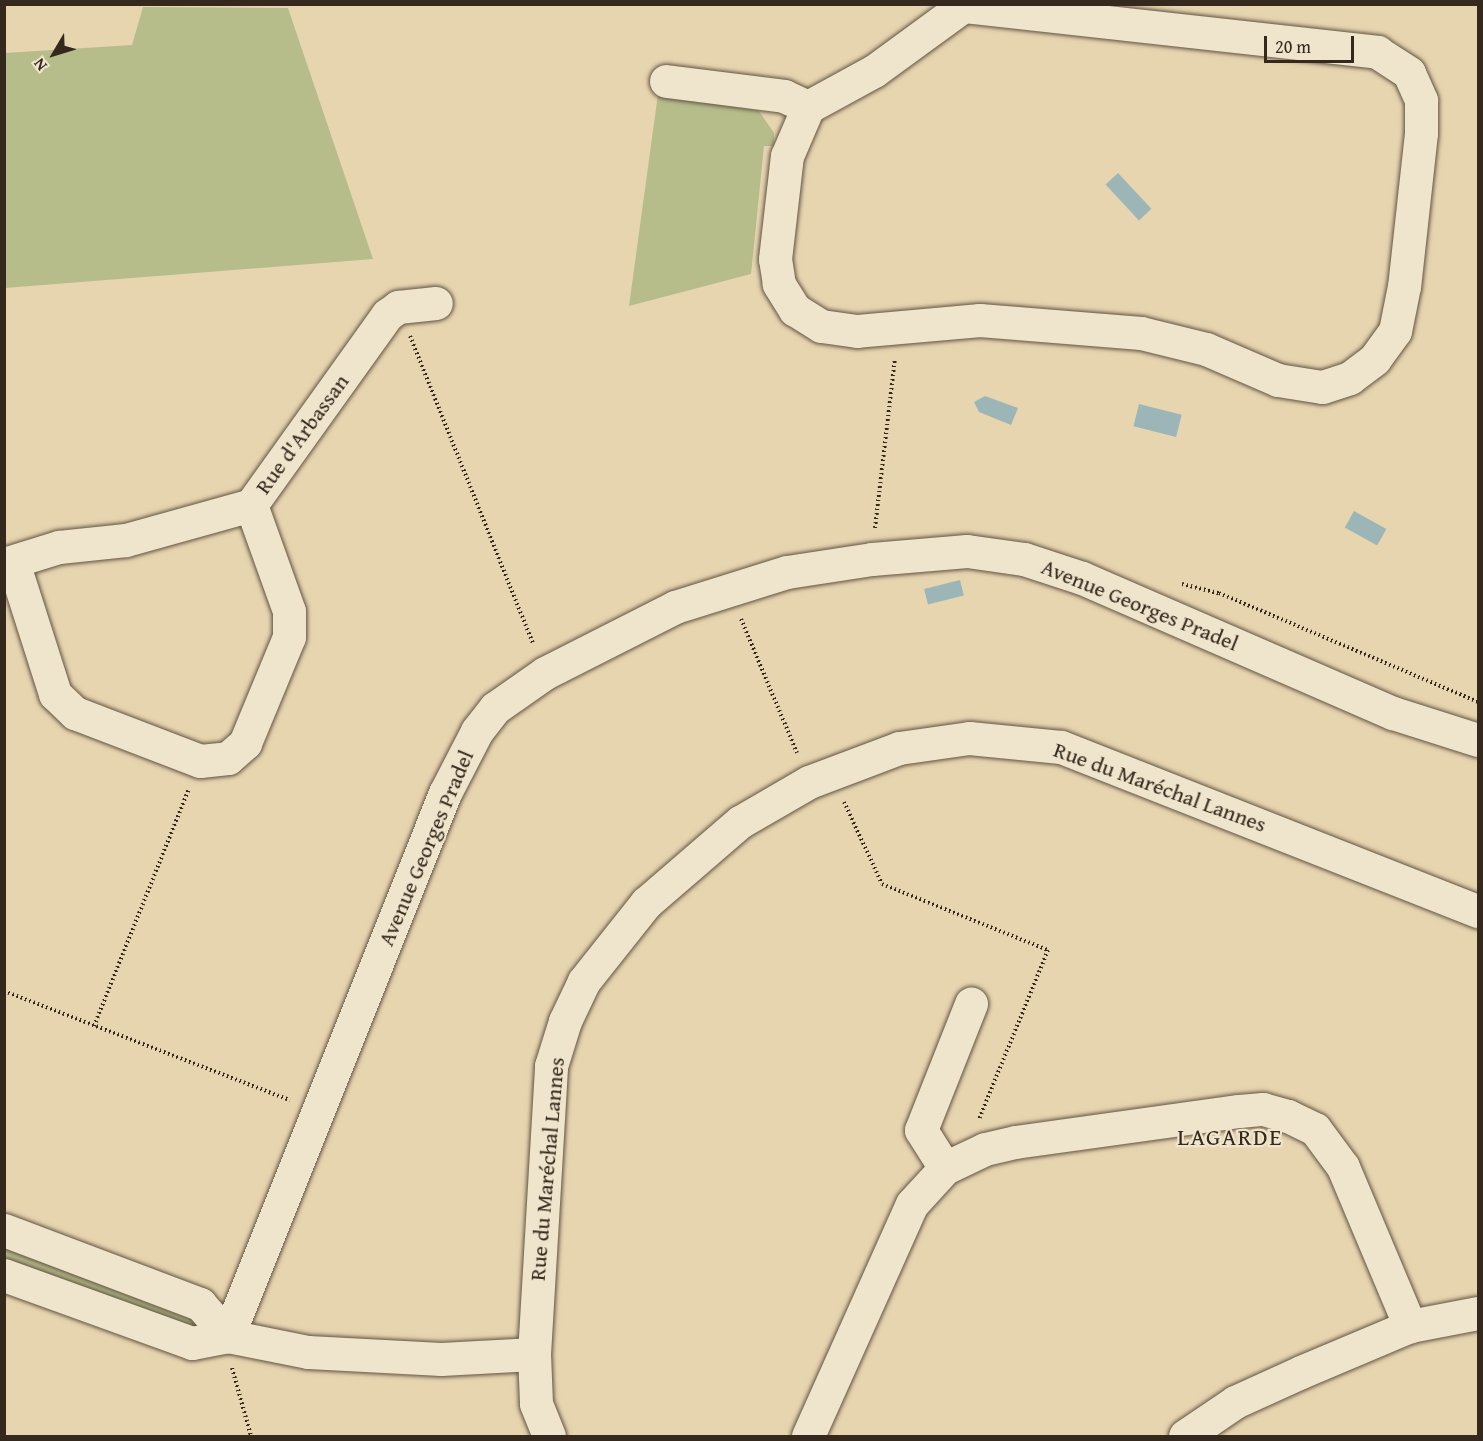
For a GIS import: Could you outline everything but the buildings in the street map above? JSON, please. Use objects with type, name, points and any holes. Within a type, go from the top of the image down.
[{"type":"street","points":[[963,5],[1377,52],[1409,73],[1421,100],[1421,133],[1395,331],[1375,359],[1350,378],[1322,387],[1278,380],[1206,349],[1141,333],[980,320],[857,331],[821,326],[795,310],[779,284],[776,259],[787,156],[808,107],[874,71],[932,24],[963,5]]},
{"type":"street","points":[[666,81],[784,96],[808,107]]},
{"type":"street","points":[[398,307],[436,303]]},
{"type":"street","name":"Rue d'Arbassan","points":[[9,563],[59,547],[126,540],[251,504],[387,315],[398,307]]},
{"type":"street","points":[[9,563],[55,694],[75,713],[200,761],[228,758],[245,743],[289,637],[289,611],[251,504]]},
{"type":"street","name":"Avenue Georges Pradel","points":[[228,1336],[459,762],[495,708],[545,673],[675,607],[728,588],[872,559],[967,551],[1024,559],[1082,578],[1393,712],[1479,740]]},
{"type":"street","name":"Rue du Maréchal Lannes","points":[[549,1437],[536,1403],[534,1354],[551,1066],[570,1011],[584,981],[646,903],[740,822],[819,777],[899,748],[969,738],[1061,747],[1479,911]]},
{"type":"street","points":[[945,1168],[921,1130],[971,1004]]},
{"type":"street","points":[[808,1437],[904,1219],[926,1184],[945,1168],[985,1149],[1239,1111],[1263,1109],[1288,1116],[1316,1129],[1342,1167],[1410,1326]]},
{"type":"street","points":[[4,1230],[200,1305],[228,1336]]},
{"type":"street","points":[[4,1275],[192,1343],[228,1336],[308,1352],[441,1359],[534,1354]]},
{"type":"street","points":[[1185,1437],[1235,1402],[1410,1326],[1479,1313]]},
{"type":"path","points":[[398,307],[545,673]]},
{"type":"path","points":[[872,559],[898,326]]},
{"type":"path","points":[[1172,582],[1219,593],[1479,702]]},
{"type":"path","points":[[728,588],[819,777],[882,884],[1048,950],[977,1124],[985,1149]]},
{"type":"path","points":[[94,1026],[200,761]]},
{"type":"path","points":[[4,990],[319,1111]]},
{"type":"path","points":[[228,1336],[233,1376],[251,1437]]},
{"type":"green space","points":[[143,7],[288,8],[373,259],[5,288],[5,53],[132,45]]},
{"type":"green space","points":[[658,94],[759,111],[774,133],[774,146],[764,146],[751,274],[629,306]]},
{"type":"green space","points":[[4,1248],[195,1321],[198,1327],[190,1330],[5,1259]]},
{"type":"water","points":[[1118,173],[1151,209],[1139,220],[1106,185]]},
{"type":"water","points":[[985,396],[1018,408],[1011,425],[979,412],[974,402]]},
{"type":"water","points":[[1139,404],[1182,415],[1176,437],[1133,426]]},
{"type":"water","points":[[1354,511],[1386,529],[1377,546],[1345,528]]},
{"type":"water","points":[[960,580],[964,596],[928,604],[924,589]]},
{"type":"district","name":"LAGARDE","points":[[1230,1137]]}]
